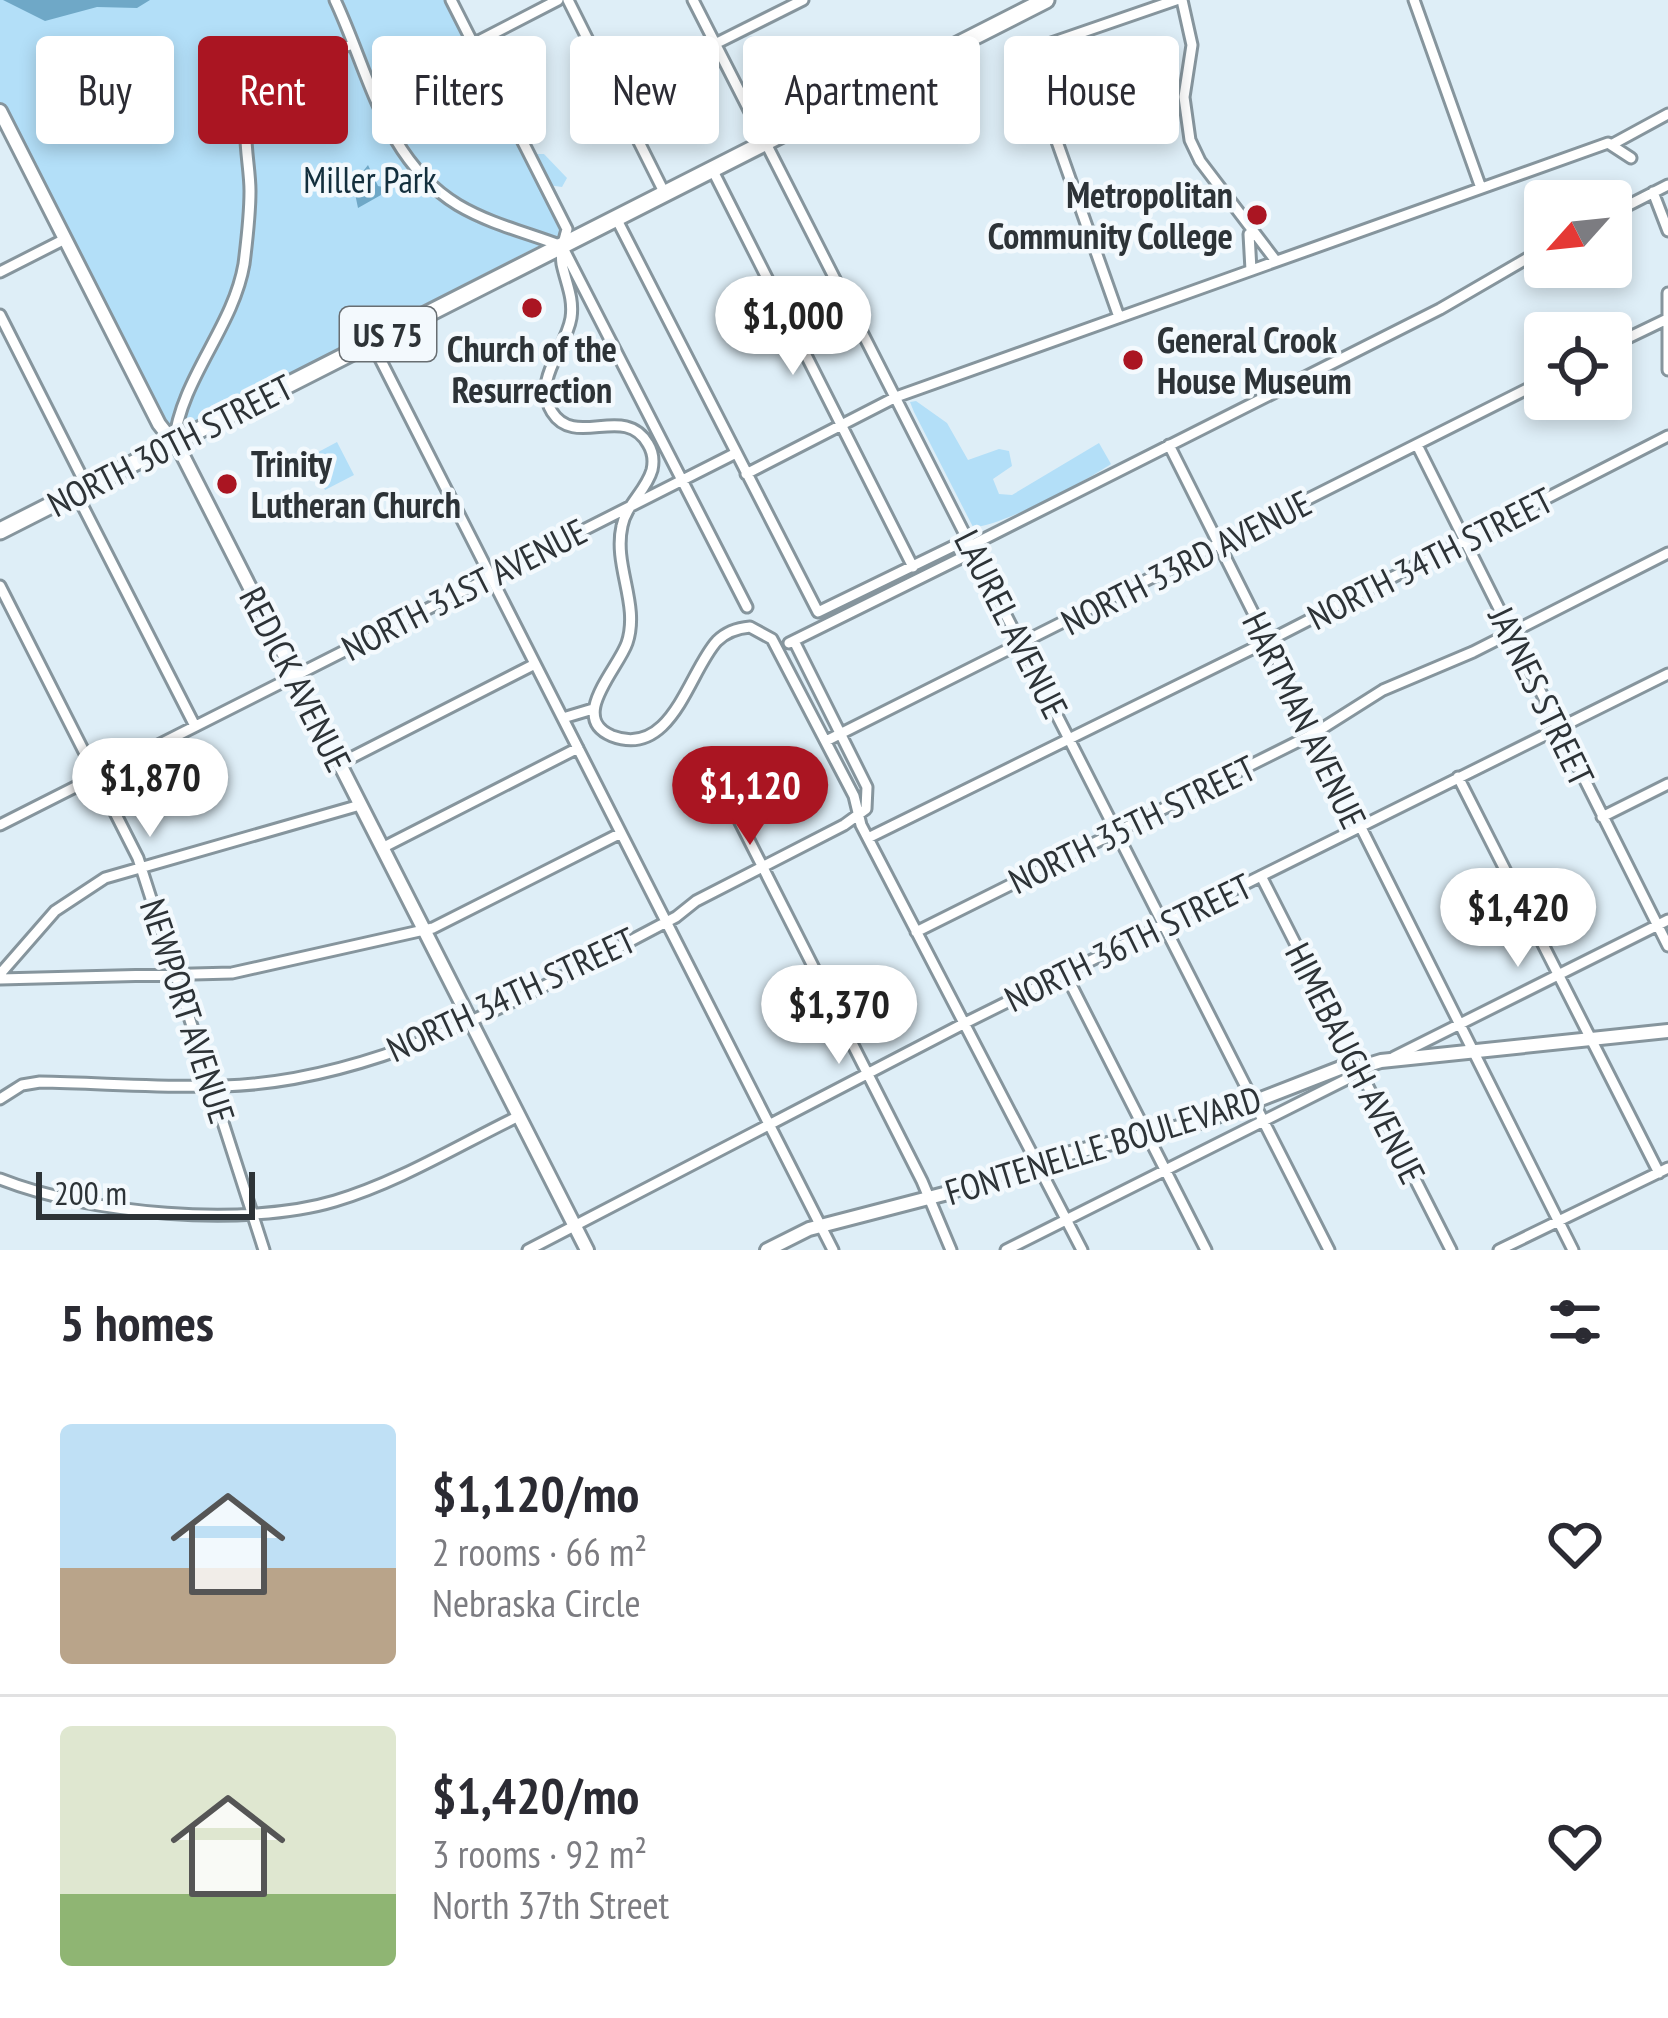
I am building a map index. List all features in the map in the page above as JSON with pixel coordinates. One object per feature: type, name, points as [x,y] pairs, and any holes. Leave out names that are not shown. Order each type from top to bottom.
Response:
[{"type":"highway","name":"NORTH 30TH STREET","points":[[975,36],[1046,0]]},
{"type":"highway","name":"NORTH 30TH STREET","points":[[1,528],[762,144]]},
{"type":"street","points":[[335,0],[388,126],[406,155],[438,190],[473,213],[562,246],[747,607]]},
{"type":"street","points":[[451,0],[468,36]]},
{"type":"street","points":[[488,36],[558,0]]},
{"type":"street","points":[[568,0],[665,194]]},
{"type":"street","name":"LAUREL AVENUE","points":[[693,0],[712,36]]},
{"type":"street","points":[[719,42],[802,0]]},
{"type":"street","points":[[1072,36],[1179,0],[1192,44],[1184,97],[1190,140],[1248,229],[1276,261]]},
{"type":"street","points":[[1414,0],[1481,188]]},
{"type":"street","points":[[174,442],[183,406],[237,288],[250,188],[246,117],[254,95],[285,68],[353,44]]},
{"type":"street","name":"LAUREL AVENUE","points":[[719,50],[743,97]]},
{"type":"street","name":"REDICK AVENUE","points":[[0,111],[587,1250]]},
{"type":"street","points":[[746,474],[896,397],[1611,145],[1668,114]]},
{"type":"street","points":[[524,144],[565,224],[562,246],[572,313],[548,377],[547,400],[554,416],[569,426],[623,425],[646,440],[652,466],[625,517],[620,545],[632,613],[628,637],[593,709],[563,718]]},
{"type":"street","name":"LAUREL AVENUE","points":[[767,144],[1328,1250]]},
{"type":"street","points":[[1058,144],[1119,317]]},
{"type":"street","points":[[1611,145],[1631,158]]},
{"type":"street","points":[[712,169],[914,567]]},
{"type":"street","points":[[1632,204],[1668,185]]},
{"type":"street","points":[[1653,193],[1668,231]]},
{"type":"street","points":[[616,218],[818,611],[962,542],[972,545]]},
{"type":"street","points":[[1248,229],[1251,270]]},
{"type":"street","points":[[0,272],[65,239]]},
{"type":"street","points":[[778,648],[967,555],[972,545],[1440,309],[1524,260]]},
{"type":"street","points":[[1668,292],[1668,370]]},
{"type":"street","points":[[0,315],[195,725]]},
{"type":"street","points":[[1632,336],[1665,320]]},
{"type":"street","points":[[372,343],[833,1250]]},
{"type":"street","name":"NORTH 33RD AVENUE","points":[[826,741],[1524,391]]},
{"type":"street","name":"NORTH 34TH STREET","points":[[868,838],[1668,436]]},
{"type":"street","name":"JAYNES STREET","points":[[1417,445],[1602,817],[1663,923],[1668,946]]},
{"type":"street","name":"HARTMAN AVENUE","points":[[1169,446],[1573,1250]]},
{"type":"street","name":"NORTH 31ST AVENUE","points":[[0,825],[736,453]]},
{"type":"street","name":"NORTH 35TH STREET","points":[[916,932],[1315,733],[1383,690],[1511,633],[1668,553]]},
{"type":"street","name":"NEWPORT AVENUE","points":[[0,586],[141,866],[264,1250]]},
{"type":"street","points":[[593,709],[606,733],[629,739],[644,736],[678,709],[721,637],[739,628],[757,628],[778,648],[854,796],[868,838],[1082,1250]]},
{"type":"street","points":[[794,641],[867,787],[869,802],[859,815]]},
{"type":"street","points":[[339,764],[535,664]]},
{"type":"street","name":"NORTH 36TH STREET","points":[[528,1250],[965,1023],[1668,674]]},
{"type":"street","points":[[382,848],[578,748]]},
{"type":"street","points":[[717,777],[951,1250]]},
{"type":"street","points":[[1459,778],[1591,1039],[1664,1171],[1499,1250]]},
{"type":"street","points":[[1602,817],[1668,784]]},
{"type":"street","points":[[0,976],[33,933],[68,900],[105,878],[360,805]]},
{"type":"street","name":"NORTH 34TH STREET","points":[[0,1099],[22,1085],[40,1082],[212,1085],[337,1069],[470,1020],[668,921],[696,901],[859,815]]},
{"type":"street","points":[[0,976],[177,977],[250,970],[424,930],[621,833]]},
{"type":"street","name":"HIMEBAUGH AVENUE","points":[[1261,876],[1451,1250]]},
{"type":"street","points":[[1387,1060],[1663,923]]},
{"type":"street","points":[[1065,973],[1206,1250]]},
{"type":"street","name":"FONTENELLE BOULEVARD","points":[[767,1250],[821,1225],[928,1198],[1037,1161],[1204,1121],[1342,1066],[1358,1068],[1387,1060],[1668,1031]]},
{"type":"street","points":[[1006,1250],[1349,1078],[1358,1068]]},
{"type":"street","points":[[0,1180],[101,1207],[253,1215],[307,1208],[356,1194],[519,1116]]},
{"type":"green space","name":"Miller Park","points":[[0,0],[454,0],[465,36],[372,36],[372,144],[525,144],[528,154],[544,154],[567,178],[562,187],[541,184],[562,234],[331,352],[325,361],[170,430],[0,102]]},
{"type":"green space","points":[[916,401],[947,423],[968,460],[999,449],[1009,451],[1012,466],[993,479],[999,494],[1012,495],[1099,443],[1111,464],[1022,512],[973,527],[914,412],[910,402]]},
{"type":"green space","points":[[337,442],[354,475],[325,490],[309,457]]},
{"type":"shaded area","points":[[3,0],[150,0],[137,8],[97,7],[45,21]]},
{"type":"shaded area","points":[[368,165],[383,187],[381,195],[358,208],[353,184]]},
{"type":"place","name":"Metropolitan Community College","points":[[1257,215]]},
{"type":"place","name":"Church of the Resurrection","points":[[532,308]]},
{"type":"place","name":"General Crook House Museum","points":[[1133,360]]},
{"type":"place","name":"Trinity Lutheran Church","points":[[227,484]]}]
